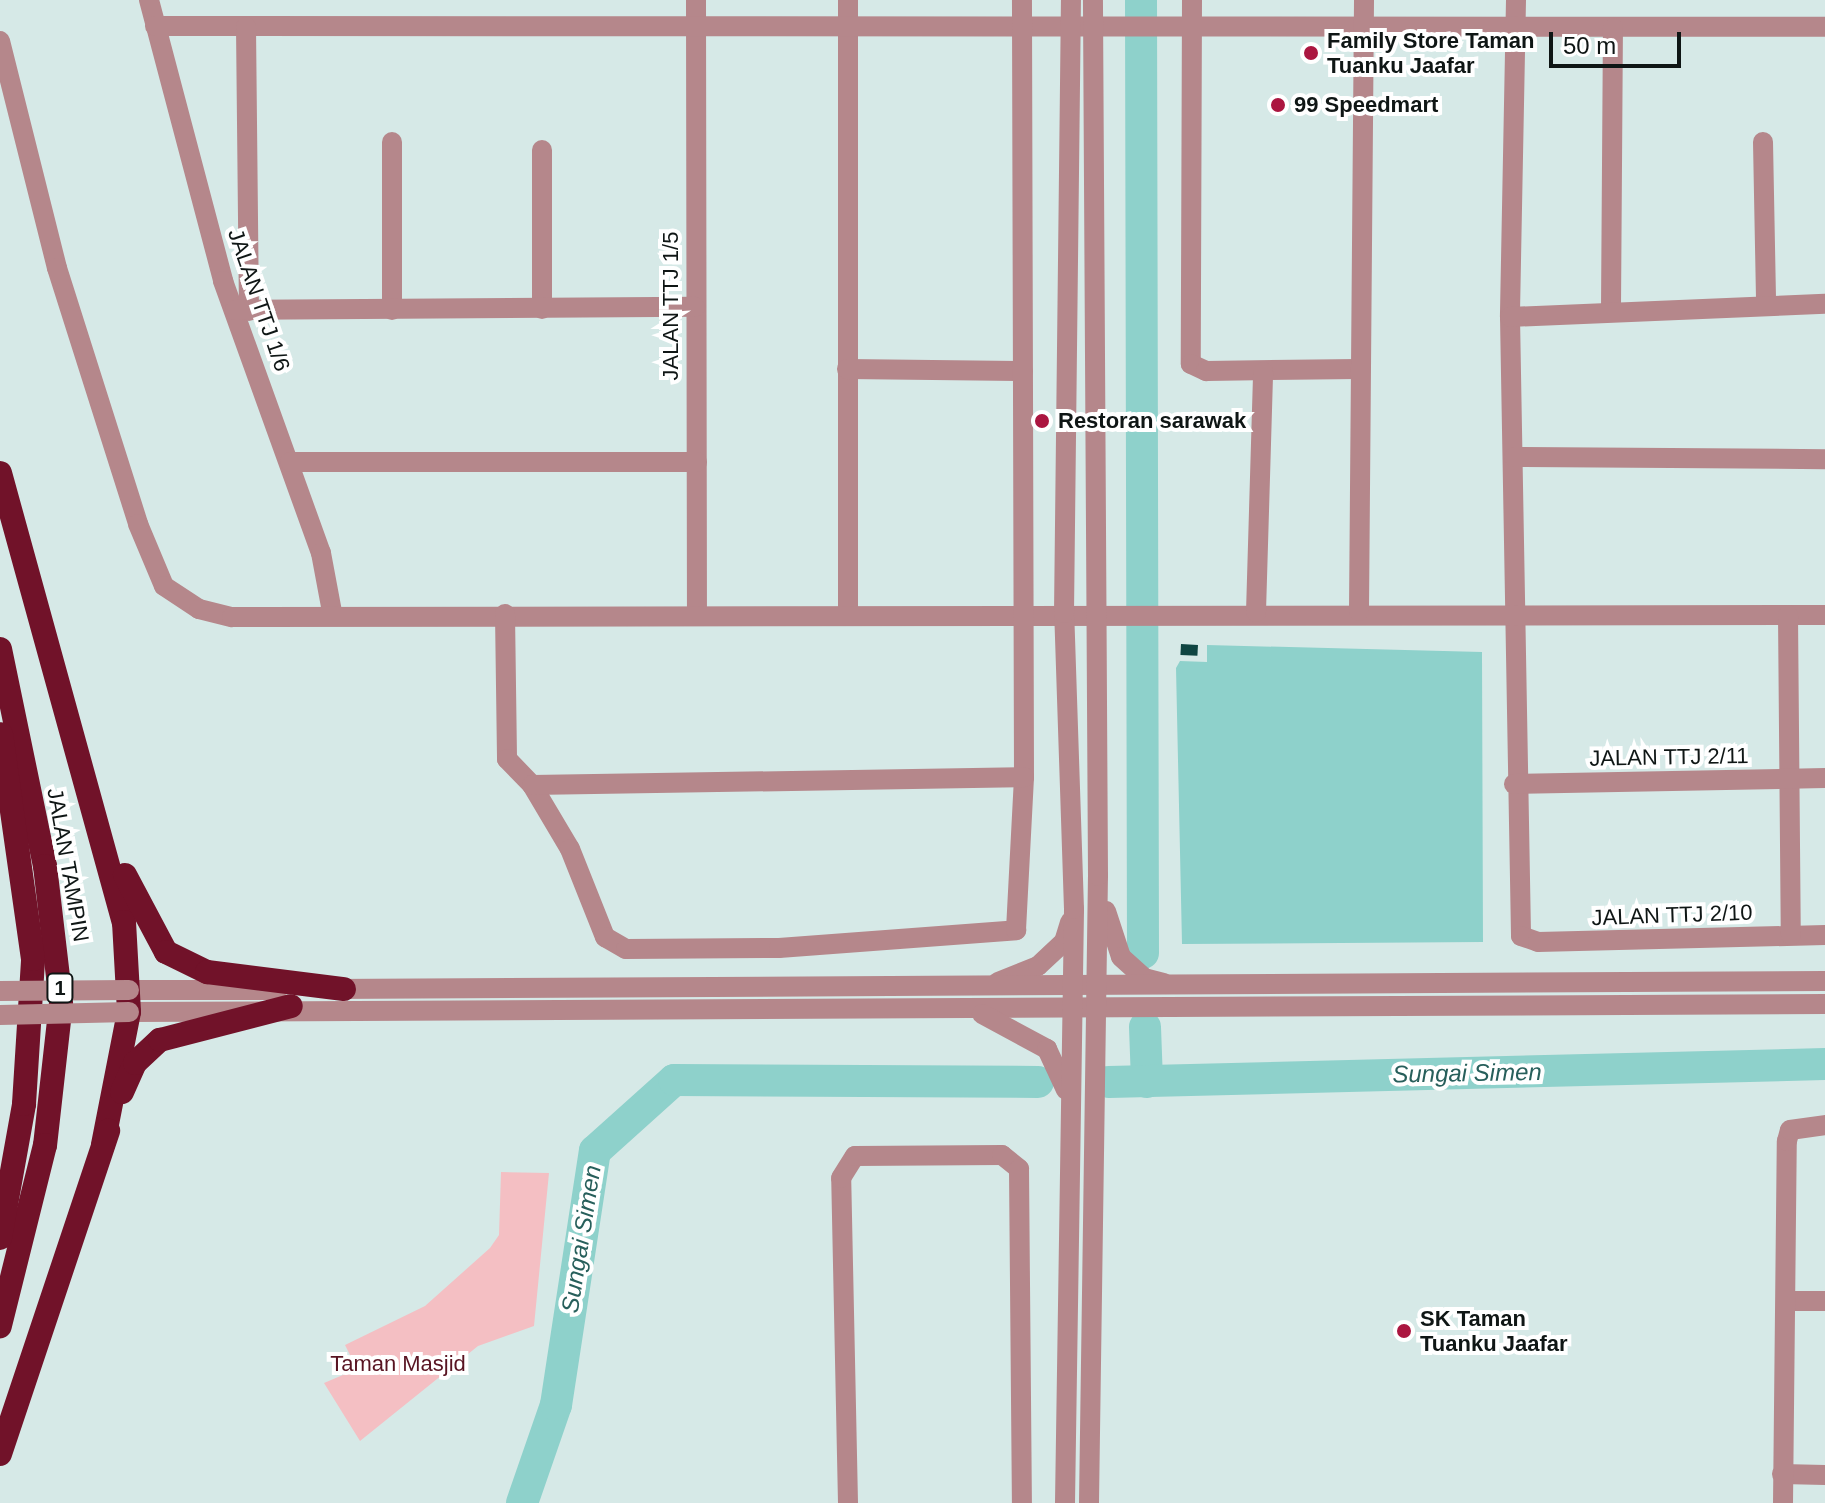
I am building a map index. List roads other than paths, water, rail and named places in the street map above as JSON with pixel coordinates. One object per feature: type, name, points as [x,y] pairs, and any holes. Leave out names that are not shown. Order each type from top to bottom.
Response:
[{"type":"highway","points":[[0,473],[94,799],[124,922],[129,1001],[103,1144]]},
{"type":"highway","name":"JALAN TAMPIN","points":[[0,649],[45,866],[61,1003],[45,1145],[0,1326]]},
{"type":"highway","name":"JALAN TAMPIN","points":[[0,731],[24,874],[33,1000],[0,1238]]},
{"type":"highway","points":[[94,799],[145,923],[166,952],[207,972],[344,989]]},
{"type":"highway","points":[[0,1454],[103,1144],[145,1051],[209,1023],[291,1006]]},
{"type":"street","name":"JALAN TTJ 1/6","points":[[149,0],[242,310],[321,553],[332,612]]},
{"type":"street","name":"JALAN TTJ 1/5","points":[[696,0],[697,612]]},
{"type":"street","points":[[848,0],[848,614]]},
{"type":"street","points":[[505,614],[507,759],[532,785],[570,849],[605,937],[626,949],[779,948],[1016,930],[1024,777],[1021,612],[1022,0]]},
{"type":"street","points":[[1065,1503],[1074,909],[1064,613],[1071,0]]},
{"type":"street","points":[[1089,1503],[1098,876],[1092,613],[1093,0]]},
{"type":"street","points":[[1192,0],[1183,30],[1187,348],[1191,364],[1206,371],[1358,369]]},
{"type":"street","points":[[1359,611],[1358,369],[1364,0]]},
{"type":"street","points":[[1514,784],[1514,457],[1510,317],[1516,0]]},
{"type":"street","points":[[155,26],[1128,30],[1825,27]]},
{"type":"street","points":[[246,27],[242,310],[695,307]]},
{"type":"street","points":[[1611,308],[1613,28]]},
{"type":"street","points":[[0,41],[75,329],[164,586],[175,598],[232,617],[332,612],[1161,614],[1359,611],[1825,615]]},
{"type":"street","points":[[392,142],[392,310]]},
{"type":"street","points":[[1763,142],[1766,305]]},
{"type":"street","points":[[542,150],[542,309]]},
{"type":"street","points":[[1510,317],[1611,308],[1825,304]]},
{"type":"street","points":[[847,369],[1023,371]]},
{"type":"street","points":[[1256,612],[1263,372]]},
{"type":"street","points":[[1514,457],[1825,459]]},
{"type":"street","points":[[290,462],[697,462]]},
{"type":"street","points":[[1788,615],[1791,935]]},
{"type":"street","points":[[532,785],[1024,777]]},
{"type":"street","name":"JALAN TTJ 2/11","points":[[1514,784],[1825,778]]},
{"type":"street","name":"JALAN TTJ 2/10","points":[[1514,784],[1521,936],[1538,942],[1825,935]]},
{"type":"street","points":[[1098,876],[1121,957],[1144,978],[1177,986]]},
{"type":"street","points":[[979,988],[1038,966],[1064,942],[1074,909]]},
{"type":"street","points":[[0,991],[129,1001],[291,1006],[979,988],[1825,981]]},
{"type":"street","points":[[0,1015],[129,1001],[344,989],[970,1010],[1825,1004]]},
{"type":"street","points":[[970,1010],[1025,1032],[1056,1060],[1068,1096],[1071,1150]]},
{"type":"street","points":[[1783,1503],[1787,1141],[1790,1130],[1825,1125]]},
{"type":"street","points":[[848,1503],[841,1178],[855,1156],[1002,1155],[1019,1169],[1022,1503]]},
{"type":"street","points":[[1786,1301],[1825,1301]]},
{"type":"street","points":[[1782,1474],[1825,1475]]},
{"type":"water","points":[[1207,645],[1482,652],[1483,942],[1182,944],[1176,668],[1180,661],[1207,662]]},
{"type":"waterway","points":[[1141,0],[1143,953]]},
{"type":"waterway","points":[[1145,1027],[1147,1082]]},
{"type":"waterway","name":"Sungai Simen","points":[[1109,1082],[1825,1064]]},
{"type":"waterway","name":"Sungai Simen","points":[[522,1503],[556,1405],[595,1151],[674,1080],[1038,1082]]},
{"type":"place","name":"Family Store Taman Tuanku Jaafar","points":[[1311,53]]},
{"type":"place","name":"99 Speedmart","points":[[1278,105]]},
{"type":"place","name":"Restoran sarawak","points":[[1042,421]]},
{"type":"place","name":"SK Taman Tuanku Jaafar","points":[[1404,1331]]},
{"type":"park label","name":"Taman Masjid","points":[[398,1364]]}]
